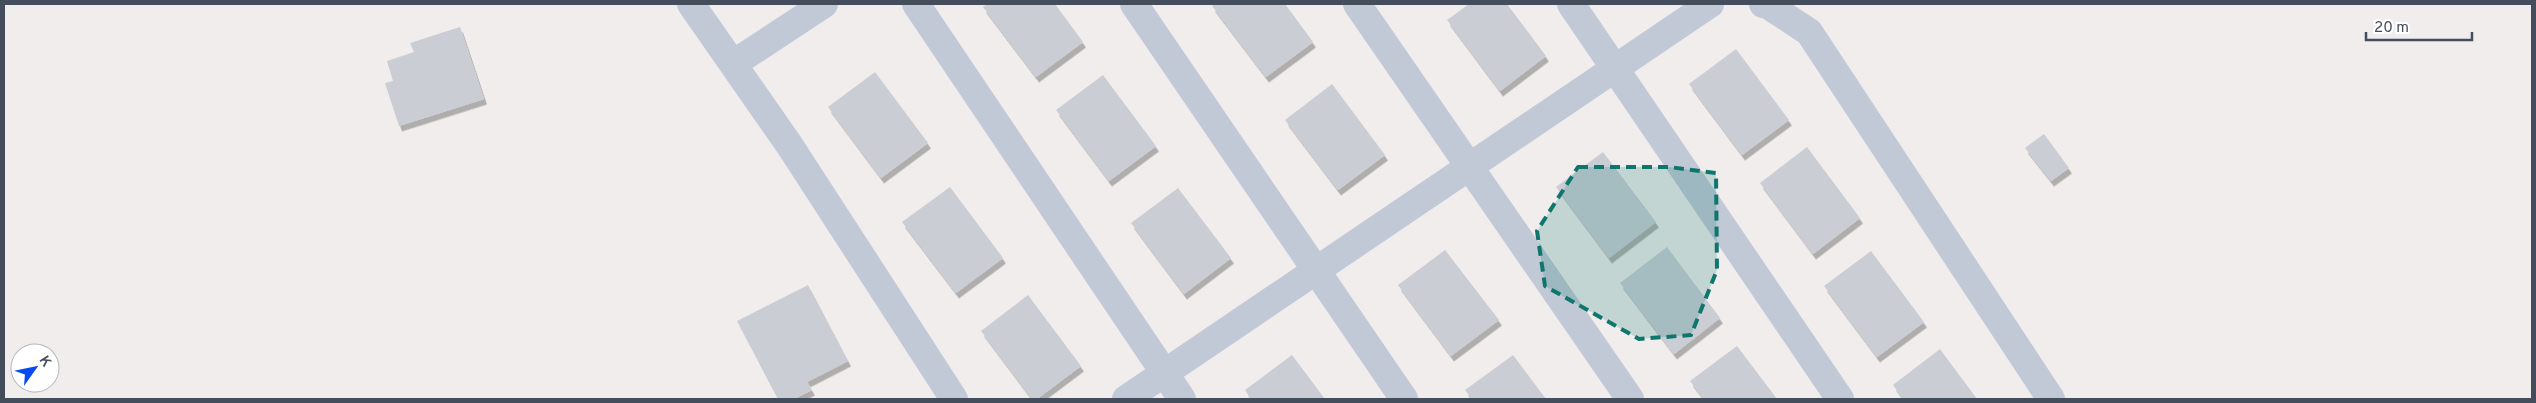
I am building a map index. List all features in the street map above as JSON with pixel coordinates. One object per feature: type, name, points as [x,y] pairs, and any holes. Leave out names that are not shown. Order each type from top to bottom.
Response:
[{"type":"street","points":[[691,4],[790,146],[954,399]]},
{"type":"street","points":[[733,64],[824,4]]},
{"type":"street","points":[[916,4],[1182,399]]},
{"type":"street","points":[[1134,4],[1404,399]]},
{"type":"street","points":[[1357,4],[1630,399]]},
{"type":"street","points":[[1571,4],[1840,399]]},
{"type":"street","points":[[1126,399],[1710,4]]},
{"type":"street","points":[[1763,4],[1768,4],[1809,32],[2051,399]]},
{"type":"highlighted area","points":[[1578,167],[1669,167],[1716,173],[1717,270],[1691,335],[1639,339],[1545,286],[1537,231]]},
{"type":"building","points":[[987,4],[1055,4],[1083,42],[1036,77],[983,7]]},
{"type":"building","points":[[1216,4],[1285,4],[1313,42],[1266,77],[1212,6]]},
{"type":"building","points":[[1469,4],[1507,4],[1546,56],[1500,91],[1447,20]]},
{"type":"building","points":[[460,27],[484,99],[399,126],[385,83],[393,81],[387,61],[414,52],[410,43]]},
{"type":"building","points":[[1736,49],[1789,120],[1742,155],[1689,84]]},
{"type":"building","points":[[875,72],[928,143],[881,178],[828,107]]},
{"type":"building","points":[[1103,75],[1156,146],[1109,181],[1056,110]]},
{"type":"building","points":[[1332,84],[1385,155],[1338,190],[1285,120]]},
{"type":"building","points":[[2044,134],[2069,168],[2051,181],[2025,148]]},
{"type":"building","points":[[1807,147],[1860,218],[1813,254],[1760,183]]},
{"type":"building","points":[[1603,152],[1656,222],[1609,258],[1556,187]]},
{"type":"building","points":[[950,187],[1003,258],[956,293],[902,222]]},
{"type":"building","points":[[1178,188],[1231,258],[1184,294],[1131,223]]},
{"type":"building","points":[[1667,247],[1720,318],[1674,354],[1620,283]]},
{"type":"building","points":[[1445,250],[1499,320],[1451,356],[1398,285]]},
{"type":"building","points":[[1871,251],[1924,322],[1877,357],[1824,286]]},
{"type":"building","points":[[808,285],[848,361],[807,382],[812,390],[794,399],[778,399],[737,321]]},
{"type":"building","points":[[1028,295],[1081,366],[1037,399],[1032,399],[981,331]]},
{"type":"building","points":[[1737,346],[1777,399],[1704,399],[1690,381]]},
{"type":"building","points":[[1940,349],[1977,399],[1903,399],[1893,385]]},
{"type":"building","points":[[1292,355],[1325,399],[1251,399],[1245,390]]},
{"type":"building","points":[[1513,355],[1546,399],[1472,399],[1465,390]]}]
